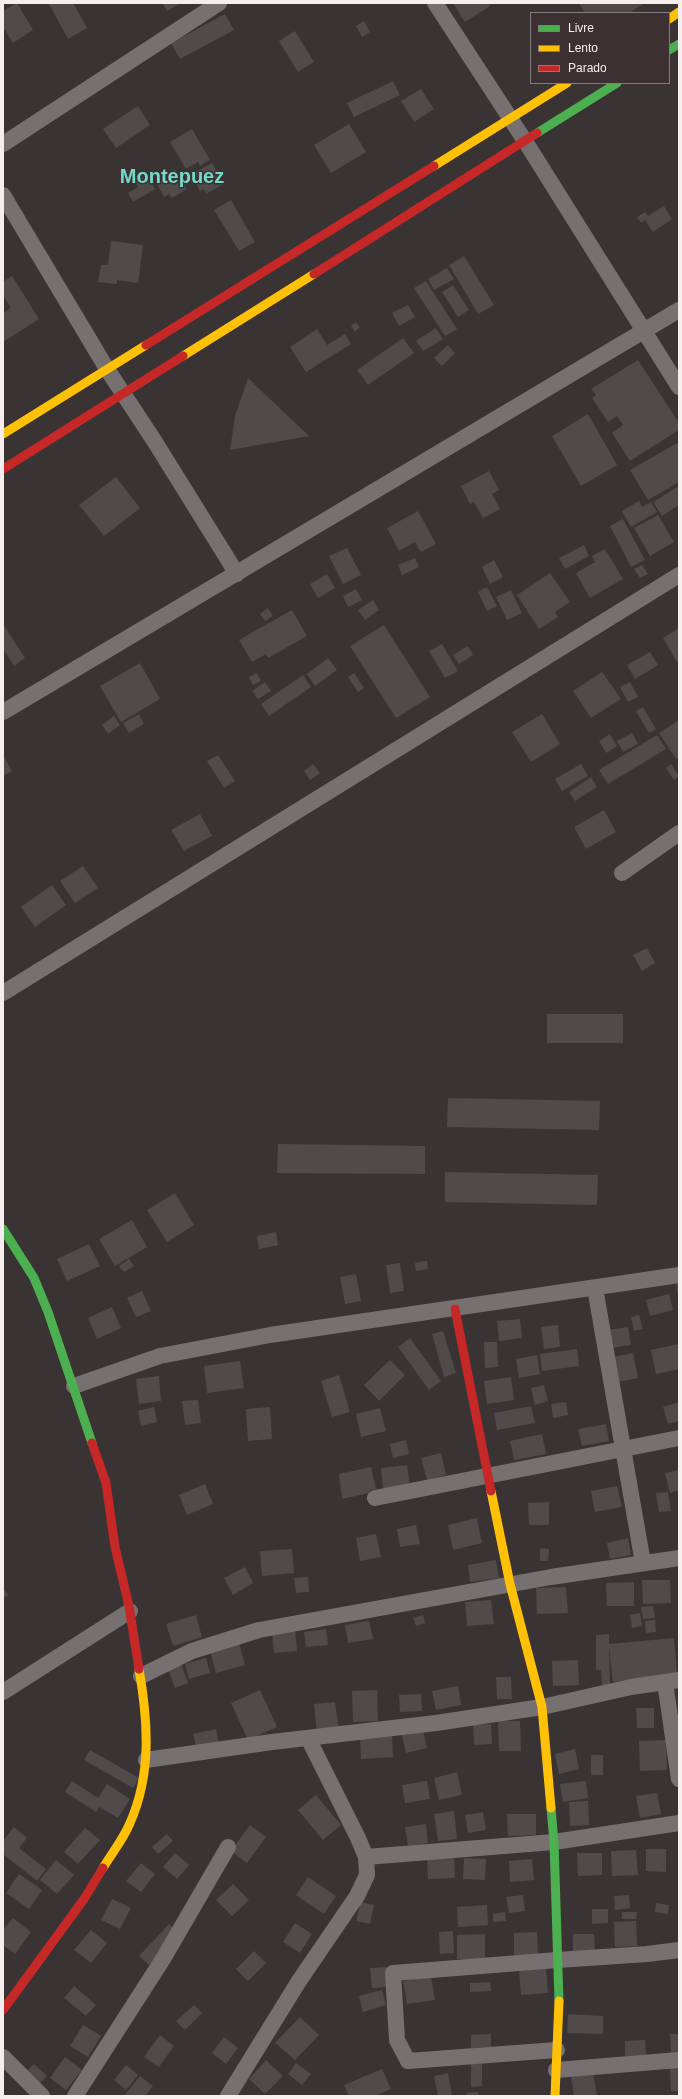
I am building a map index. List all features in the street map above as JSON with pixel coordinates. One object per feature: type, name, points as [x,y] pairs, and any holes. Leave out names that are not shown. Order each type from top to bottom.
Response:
[{"type":"street","points":[[3,144],[219,3]]},
{"type":"street","points":[[435,3],[525,141],[679,387]]},
{"type":"street","points":[[670,18],[679,12]]},
{"type":"street","points":[[670,49],[679,44]]},
{"type":"street","points":[[3,434],[565,84]]},
{"type":"street","points":[[3,469],[123,393],[347,243],[525,141],[615,84]]},
{"type":"street","points":[[3,195],[107,369],[237,574]]},
{"type":"street","points":[[337,226],[347,243]]},
{"type":"street","points":[[3,712],[679,310]]},
{"type":"street","points":[[3,993],[679,575]]},
{"type":"street","points":[[622,873],[679,833]]},
{"type":"street","points":[[3,1229],[34,1278],[48,1312],[106,1483],[115,1547],[130,1611],[141,1676],[148,1740],[143,1789],[130,1824],[84,1900],[3,2010]]},
{"type":"street","points":[[74,1386],[160,1356],[270,1335],[679,1275]]},
{"type":"street","points":[[594,1288],[644,1564]]},
{"type":"street","points":[[455,1309],[490,1476],[510,1584],[542,1707],[554,1842],[559,2017],[555,2096]]},
{"type":"street","points":[[375,1498],[679,1438]]},
{"type":"street","points":[[141,1676],[192,1651],[259,1630],[510,1584],[679,1558]]},
{"type":"street","points":[[3,1692],[130,1611]]},
{"type":"street","points":[[146,1760],[308,1738],[436,1723],[542,1707],[631,1687],[672,1681],[679,1779]]},
{"type":"street","points":[[228,2096],[299,1981],[357,1896],[367,1875],[366,1857],[358,1838],[308,1738]]},
{"type":"street","points":[[366,1857],[554,1842],[679,1823]]},
{"type":"street","points":[[75,2096],[164,1959],[228,1848]]},
{"type":"street","points":[[557,2050],[408,2061],[397,2040],[393,1973],[646,1954],[679,1950]]},
{"type":"street","points":[[3,2057],[42,2096]]},
{"type":"street","points":[[556,2070],[679,2060]]},
{"type":"building","points":[[17,3],[33,30],[13,43],[3,27],[3,11]]},
{"type":"building","points":[[73,3],[87,28],[68,39],[49,4]]},
{"type":"building","points":[[453,3],[488,3],[490,6],[465,22]]},
{"type":"building","points":[[579,3],[643,4],[631,12],[584,12]]},
{"type":"building","points":[[163,4],[179,4],[167,11]]},
{"type":"building","points":[[225,14],[234,30],[180,59],[171,43]]},
{"type":"building","points":[[364,21],[370,32],[362,37],[356,26]]},
{"type":"building","points":[[295,31],[314,62],[298,72],[279,41]]},
{"type":"building","points":[[393,81],[400,95],[354,117],[347,103]]},
{"type":"building","points":[[421,89],[434,109],[414,122],[401,101]]},
{"type":"building","points":[[138,106],[150,125],[116,148],[103,129]]},
{"type":"building","points":[[349,124],[366,152],[331,173],[314,145]]},
{"type":"building","points":[[192,129],[210,160],[200,166],[198,162],[186,169],[170,142]]},
{"type":"building","points":[[212,163],[224,184],[206,194],[204,189],[200,191],[195,182],[192,184],[188,176]]},
{"type":"building","points":[[175,169],[187,189],[172,198],[169,194],[164,197],[157,184],[169,177],[167,174]]},
{"type":"building","points":[[147,175],[155,189],[133,202],[128,193],[138,187],[135,182]]},
{"type":"building","points":[[231,200],[255,242],[239,251],[214,210]]},
{"type":"building","points":[[664,206],[672,219],[653,232],[645,220],[641,223],[637,217],[645,212],[648,216]]},
{"type":"building","points":[[111,241],[143,245],[138,283],[117,280],[117,284],[98,282],[101,265],[108,265]]},
{"type":"building","points":[[464,256],[494,305],[478,314],[449,265]]},
{"type":"building","points":[[447,268],[454,279],[434,290],[428,279]]},
{"type":"building","points":[[12,276],[39,319],[3,342],[3,313],[11,308],[3,295],[3,282]]},
{"type":"building","points":[[426,281],[457,329],[445,336],[414,288]]},
{"type":"building","points":[[453,285],[469,310],[458,317],[442,292]]},
{"type":"building","points":[[408,305],[415,317],[399,326],[392,313]]},
{"type":"building","points":[[356,322],[360,327],[355,332],[351,326]]},
{"type":"building","points":[[436,328],[443,339],[423,351],[416,341]]},
{"type":"building","points":[[317,329],[327,345],[345,334],[351,344],[306,372],[290,347]]},
{"type":"building","points":[[403,338],[414,353],[368,385],[357,370]]},
{"type":"building","points":[[448,345],[455,353],[442,366],[434,358]]},
{"type":"building","points":[[638,360],[679,423],[679,430],[630,461],[612,433],[623,425],[617,416],[608,422],[592,398],[596,395],[591,389]]},
{"type":"building","points":[[248,378],[309,436],[230,450],[235,416]]},
{"type":"building","points":[[588,414],[617,465],[581,486],[552,436]]},
{"type":"building","points":[[679,442],[679,482],[648,500],[630,470]]},
{"type":"building","points":[[489,471],[499,490],[492,494],[500,509],[483,518],[474,502],[470,504],[461,486]]},
{"type":"building","points":[[116,477],[140,508],[104,536],[79,505]]},
{"type":"building","points":[[679,486],[679,505],[662,516],[653,502]]},
{"type":"building","points":[[639,501],[642,507],[651,502],[657,512],[631,527],[622,511]]},
{"type":"building","points":[[418,511],[436,544],[421,552],[415,542],[399,551],[387,528]]},
{"type":"building","points":[[658,515],[674,542],[650,556],[634,528]]},
{"type":"building","points":[[623,519],[645,560],[631,567],[610,526]]},
{"type":"building","points":[[584,545],[589,556],[565,569],[559,558]]},
{"type":"building","points":[[347,548],[361,575],[343,584],[329,556]]},
{"type":"building","points":[[605,549],[623,579],[590,598],[576,573],[595,562],[592,556]]},
{"type":"building","points":[[415,558],[419,567],[402,575],[398,565]]},
{"type":"building","points":[[494,560],[503,577],[490,584],[482,567]]},
{"type":"building","points":[[642,565],[648,574],[640,578],[634,569]]},
{"type":"building","points":[[550,573],[570,602],[555,612],[558,617],[539,629],[517,595]]},
{"type":"building","points":[[327,574],[335,588],[318,598],[310,584]]},
{"type":"building","points":[[487,587],[497,606],[487,611],[478,592]]},
{"type":"building","points":[[356,589],[362,600],[348,607],[343,596]]},
{"type":"building","points":[[511,590],[522,613],[507,620],[496,597]]},
{"type":"building","points":[[373,600],[379,610],[365,620],[358,610]]},
{"type":"building","points":[[268,608],[273,616],[265,621],[260,614]]},
{"type":"building","points":[[292,610],[307,636],[268,658],[266,654],[252,662],[239,640]]},
{"type":"building","points":[[3,624],[25,658],[14,666],[3,649]]},
{"type":"building","points":[[384,625],[430,697],[396,718],[350,646]]},
{"type":"building","points":[[679,628],[679,661],[677,662],[663,638]]},
{"type":"building","points":[[442,644],[458,671],[445,678],[429,651]]},
{"type":"building","points":[[468,646],[473,655],[459,664],[453,655]]},
{"type":"building","points":[[650,652],[658,665],[635,679],[627,665]]},
{"type":"building","points":[[328,658],[337,670],[315,686],[307,674]]},
{"type":"building","points":[[140,663],[160,699],[121,722],[100,686]]},
{"type":"building","points":[[602,672],[621,699],[591,718],[573,691]]},
{"type":"building","points":[[257,673],[261,681],[253,685],[249,677]]},
{"type":"building","points":[[354,673],[364,688],[358,692],[348,677]]},
{"type":"building","points":[[303,675],[311,687],[269,716],[261,704]]},
{"type":"building","points":[[265,682],[271,691],[258,699],[252,691]]},
{"type":"building","points":[[630,682],[638,697],[628,702],[620,687]]},
{"type":"building","points":[[643,707],[656,729],[649,733],[636,711]]},
{"type":"building","points":[[139,714],[144,724],[129,733],[123,723]]},
{"type":"building","points":[[542,714],[560,744],[531,762],[512,732]]},
{"type":"building","points":[[114,716],[120,725],[108,734],[102,725]]},
{"type":"building","points":[[679,720],[679,757],[676,759],[659,733]]},
{"type":"building","points":[[632,733],[638,744],[623,752],[617,741]]},
{"type":"building","points":[[610,734],[617,746],[606,753],[599,741]]},
{"type":"building","points":[[657,735],[666,749],[608,784],[599,770]]},
{"type":"building","points":[[3,755],[12,771],[3,776]]},
{"type":"building","points":[[218,755],[235,781],[224,788],[207,761]]},
{"type":"building","points":[[313,764],[320,773],[310,780],[304,771]]},
{"type":"building","points":[[581,764],[588,776],[562,791],[555,779]]},
{"type":"building","points":[[671,764],[679,776],[674,780],[666,768]]},
{"type":"building","points":[[591,777],[597,787],[575,801],[569,792]]},
{"type":"building","points":[[604,810],[616,832],[586,849],[574,827]]},
{"type":"building","points":[[200,814],[212,836],[184,851],[171,830]]},
{"type":"building","points":[[83,866],[98,888],[75,903],[60,881]]},
{"type":"building","points":[[52,885],[66,905],[35,927],[21,907]]},
{"type":"building","points":[[647,948],[655,963],[642,971],[633,955]]},
{"type":"building","points":[[547,1014],[623,1014],[623,1043],[547,1043]]},
{"type":"building","points":[[448,1098],[600,1101],[599,1130],[447,1127]]},
{"type":"building","points":[[278,1144],[425,1146],[425,1174],[277,1173]]},
{"type":"building","points":[[445,1172],[598,1175],[597,1205],[445,1202]]},
{"type":"building","points":[[175,1193],[194,1225],[167,1242],[147,1210]]},
{"type":"building","points":[[132,1220],[147,1247],[115,1266],[99,1239]]},
{"type":"building","points":[[276,1232],[278,1245],[259,1249],[257,1236]]},
{"type":"building","points":[[89,1244],[100,1266],[67,1281],[57,1259]]},
{"type":"building","points":[[129,1259],[134,1266],[124,1272],[119,1266]]},
{"type":"building","points":[[427,1261],[428,1269],[416,1271],[415,1263]]},
{"type":"building","points":[[400,1263],[404,1291],[390,1293],[386,1265]]},
{"type":"building","points":[[356,1274],[361,1301],[345,1304],[340,1277]]},
{"type":"building","points":[[679,1281],[679,1296],[678,1296],[676,1282]]},
{"type":"building","points":[[142,1291],[151,1311],[136,1317],[127,1298]]},
{"type":"building","points":[[669,1294],[673,1310],[650,1316],[646,1300]]},
{"type":"building","points":[[112,1307],[121,1328],[97,1339],[88,1318]]},
{"type":"building","points":[[639,1315],[643,1329],[634,1331],[631,1317]]},
{"type":"building","points":[[520,1319],[522,1338],[499,1341],[497,1321]]},
{"type":"building","points":[[558,1325],[560,1347],[544,1349],[541,1327]]},
{"type":"building","points":[[628,1327],[631,1345],[610,1348],[608,1330]]},
{"type":"building","points":[[443,1331],[456,1373],[444,1377],[432,1334]]},
{"type":"building","points":[[410,1338],[441,1381],[429,1390],[398,1347]]},
{"type":"building","points":[[484,1342],[497,1342],[498,1367],[485,1368]]},
{"type":"building","points":[[679,1344],[679,1369],[656,1374],[651,1350]]},
{"type":"building","points":[[577,1349],[579,1366],[542,1371],[540,1354]]},
{"type":"building","points":[[633,1353],[638,1378],[618,1382],[613,1357]]},
{"type":"building","points":[[537,1355],[540,1374],[519,1378],[516,1359]]},
{"type":"building","points":[[390,1360],[405,1375],[379,1401],[364,1385]]},
{"type":"building","points":[[240,1361],[244,1388],[207,1393],[204,1366]]},
{"type":"building","points":[[339,1375],[350,1412],[332,1417],[321,1381]]},
{"type":"building","points":[[159,1376],[161,1401],[139,1404],[136,1379]]},
{"type":"building","points":[[511,1377],[514,1400],[487,1404],[484,1381]]},
{"type":"building","points":[[544,1385],[548,1401],[535,1405],[531,1388]]},
{"type":"building","points":[[198,1400],[201,1423],[185,1425],[182,1401]]},
{"type":"building","points":[[566,1402],[568,1415],[553,1418],[551,1404]]},
{"type":"building","points":[[679,1402],[679,1421],[668,1424],[663,1407]]},
{"type":"building","points":[[531,1406],[535,1423],[497,1430],[494,1413]]},
{"type":"building","points":[[154,1407],[157,1422],[141,1426],[138,1411]]},
{"type":"building","points":[[270,1407],[272,1439],[248,1441],[246,1409]]},
{"type":"building","points":[[380,1408],[386,1431],[361,1437],[356,1414]]},
{"type":"building","points":[[606,1424],[609,1441],[582,1446],[578,1429]]},
{"type":"building","points":[[542,1434],[546,1454],[514,1460],[510,1441]]},
{"type":"building","points":[[406,1440],[409,1454],[393,1458],[390,1444]]},
{"type":"building","points":[[441,1453],[446,1475],[427,1480],[421,1458]]},
{"type":"building","points":[[407,1465],[410,1486],[383,1489],[381,1468]]},
{"type":"building","points":[[371,1467],[376,1489],[369,1491],[369,1493],[342,1499],[339,1474]]},
{"type":"building","points":[[679,1470],[679,1490],[670,1493],[665,1473]]},
{"type":"building","points":[[205,1484],[213,1504],[187,1515],[179,1495]]},
{"type":"building","points":[[617,1486],[622,1507],[595,1512],[591,1491]]},
{"type":"building","points":[[668,1492],[671,1511],[659,1512],[656,1493]]},
{"type":"building","points":[[549,1502],[549,1525],[529,1525],[528,1503]]},
{"type":"building","points":[[477,1518],[482,1543],[453,1550],[448,1525]]},
{"type":"building","points":[[416,1525],[420,1544],[400,1547],[397,1529]]},
{"type":"building","points":[[376,1534],[381,1557],[360,1561],[356,1538]]},
{"type":"building","points":[[628,1538],[631,1555],[610,1559],[607,1543]]},
{"type":"building","points":[[540,1548],[549,1549],[548,1561],[540,1561]]},
{"type":"building","points":[[292,1549],[294,1573],[262,1576],[260,1551]]},
{"type":"building","points":[[496,1560],[499,1578],[470,1582],[468,1565]]},
{"type":"building","points":[[245,1567],[253,1583],[233,1595],[224,1578]]},
{"type":"building","points":[[308,1577],[309,1592],[296,1593],[294,1578]]},
{"type":"building","points":[[642,1580],[670,1580],[671,1603],[643,1604]]},
{"type":"building","points":[[634,1582],[634,1606],[607,1606],[606,1583]]},
{"type":"building","points":[[566,1587],[568,1613],[537,1614],[536,1588]]},
{"type":"building","points":[[3,1588],[8,1595],[3,1598]]},
{"type":"building","points":[[491,1600],[494,1624],[467,1626],[465,1602]]},
{"type":"building","points":[[653,1606],[655,1618],[643,1619],[641,1607]]},
{"type":"building","points":[[640,1613],[642,1626],[632,1628],[630,1615]]},
{"type":"building","points":[[196,1615],[202,1637],[173,1646],[166,1624]]},
{"type":"building","points":[[423,1615],[425,1623],[416,1626],[413,1618]]},
{"type":"building","points":[[655,1620],[656,1632],[646,1633],[645,1621]]},
{"type":"building","points":[[369,1621],[373,1639],[348,1643],[345,1625]]},
{"type":"building","points":[[295,1629],[297,1651],[274,1653],[272,1632]]},
{"type":"building","points":[[326,1629],[328,1645],[306,1647],[304,1632]]},
{"type":"building","points":[[609,1634],[609,1644],[674,1638],[677,1675],[613,1682],[609,1647],[610,1686],[602,1686],[601,1670],[596,1670],[596,1635]]},
{"type":"building","points":[[239,1643],[245,1665],[216,1673],[210,1651]]},
{"type":"building","points":[[206,1658],[210,1673],[189,1679],[185,1664]]},
{"type":"building","points":[[578,1660],[579,1685],[553,1686],[552,1661]]},
{"type":"building","points":[[181,1664],[188,1683],[175,1688],[168,1669]]},
{"type":"building","points":[[496,1677],[511,1677],[512,1699],[497,1699]]},
{"type":"building","points":[[458,1686],[461,1705],[436,1710],[432,1691]]},
{"type":"building","points":[[260,1690],[277,1727],[248,1740],[231,1703]]},
{"type":"building","points":[[377,1690],[378,1721],[353,1722],[352,1691]]},
{"type":"building","points":[[421,1694],[422,1711],[400,1712],[399,1695]]},
{"type":"building","points":[[335,1702],[339,1730],[317,1733],[314,1704]]},
{"type":"building","points":[[636,1708],[654,1708],[654,1728],[637,1728]]},
{"type":"building","points":[[498,1721],[520,1721],[521,1751],[499,1751]]},
{"type":"building","points":[[491,1724],[492,1744],[474,1745],[473,1725]]},
{"type":"building","points":[[216,1729],[219,1746],[197,1750],[193,1734]]},
{"type":"building","points":[[423,1730],[427,1748],[406,1753],[402,1735]]},
{"type":"building","points":[[392,1736],[393,1757],[361,1759],[360,1738]]},
{"type":"building","points":[[666,1740],[667,1770],[640,1771],[639,1741]]},
{"type":"building","points":[[575,1749],[579,1769],[559,1774],[555,1754]]},
{"type":"building","points":[[90,1750],[139,1778],[133,1788],[84,1760]]},
{"type":"building","points":[[591,1755],[603,1755],[603,1775],[591,1775]]},
{"type":"building","points":[[457,1772],[462,1795],[439,1800],[434,1778]]},
{"type":"building","points":[[72,1781],[98,1798],[107,1784],[130,1799],[118,1818],[99,1807],[96,1812],[65,1792]]},
{"type":"building","points":[[427,1781],[430,1799],[405,1803],[402,1785]]},
{"type":"building","points":[[586,1781],[588,1798],[563,1802],[560,1784]]},
{"type":"building","points":[[657,1793],[661,1814],[640,1818],[636,1796]]},
{"type":"building","points":[[316,1795],[341,1825],[323,1840],[298,1810]]},
{"type":"building","points":[[588,1801],[589,1825],[570,1826],[569,1802]]},
{"type":"building","points":[[454,1811],[457,1839],[438,1841],[434,1814]]},
{"type":"building","points":[[483,1812],[486,1830],[468,1833],[465,1815]]},
{"type":"building","points":[[507,1814],[536,1814],[536,1835],[508,1836]]},
{"type":"building","points":[[426,1824],[428,1843],[408,1846],[405,1827]]},
{"type":"building","points":[[250,1825],[266,1837],[247,1863],[231,1851]]},
{"type":"building","points":[[14,1827],[27,1838],[19,1848],[46,1869],[37,1881],[3,1854],[3,1841]]},
{"type":"building","points":[[85,1828],[100,1840],[78,1864],[64,1852]]},
{"type":"building","points":[[167,1834],[173,1841],[158,1854],[152,1847]]},
{"type":"building","points":[[646,1849],[666,1849],[666,1872],[646,1871]]},
{"type":"building","points":[[636,1850],[638,1875],[612,1876],[611,1851]]},
{"type":"building","points":[[175,1853],[189,1865],[177,1879],[163,1867]]},
{"type":"building","points":[[577,1853],[602,1853],[602,1875],[578,1876]]},
{"type":"building","points":[[454,1855],[455,1878],[428,1879],[427,1856]]},
{"type":"building","points":[[464,1858],[486,1859],[485,1880],[463,1879]]},
{"type":"building","points":[[532,1859],[534,1880],[510,1882],[509,1861]]},
{"type":"building","points":[[56,1860],[74,1875],[57,1894],[40,1880]]},
{"type":"building","points":[[141,1863],[155,1874],[141,1892],[126,1881]]},
{"type":"building","points":[[19,1874],[42,1890],[29,1909],[6,1893]]},
{"type":"building","points":[[308,1877],[336,1896],[324,1914],[296,1895]]},
{"type":"building","points":[[233,1884],[249,1900],[232,1916],[216,1900]]},
{"type":"building","points":[[523,1895],[525,1911],[509,1913],[506,1897]]},
{"type":"building","points":[[629,1895],[630,1908],[615,1910],[614,1896]]},
{"type":"building","points":[[112,1899],[131,1908],[120,1929],[101,1920]]},
{"type":"building","points":[[361,1902],[374,1905],[370,1924],[356,1921]]},
{"type":"building","points":[[656,1903],[669,1905],[668,1914],[655,1912]]},
{"type":"building","points":[[487,1905],[488,1925],[458,1927],[457,1907]]},
{"type":"building","points":[[592,1909],[608,1909],[608,1923],[592,1924]]},
{"type":"building","points":[[505,1912],[506,1921],[493,1922],[493,1914]]},
{"type":"building","points":[[622,1912],[637,1912],[636,1919],[622,1919]]},
{"type":"building","points":[[13,1918],[31,1932],[15,1954],[3,1945],[3,1930]]},
{"type":"building","points":[[636,1921],[637,1946],[615,1947],[614,1922]]},
{"type":"building","points":[[295,1923],[312,1934],[300,1953],[283,1942]]},
{"type":"building","points":[[169,1924],[179,1933],[149,1965],[139,1956]]},
{"type":"building","points":[[91,1930],[107,1943],[91,1963],[74,1950]]},
{"type":"building","points":[[453,1931],[454,1953],[440,1954],[439,1932]]},
{"type":"building","points":[[537,1932],[538,1956],[514,1957],[514,1933]]},
{"type":"building","points":[[485,1934],[485,1959],[457,1959],[457,1935]]},
{"type":"building","points":[[573,1934],[594,1934],[595,1952],[573,1952]]},
{"type":"building","points":[[254,1951],[266,1963],[248,1981],[236,1969]]},
{"type":"building","points":[[387,1967],[388,1987],[372,1988],[370,1968]]},
{"type":"building","points":[[546,1968],[548,1993],[521,1995],[519,1970]]},
{"type":"building","points":[[431,1976],[435,2000],[407,2004],[403,1981]]},
{"type":"building","points":[[490,1982],[491,1991],[470,1992],[470,1983]]},
{"type":"building","points":[[74,1986],[96,2005],[86,2016],[64,1998]]},
{"type":"building","points":[[382,1990],[386,2005],[363,2012],[359,1996]]},
{"type":"building","points":[[194,2005],[202,2013],[185,2030],[176,2021]]},
{"type":"building","points":[[568,2014],[603,2016],[603,2034],[567,2033]]},
{"type":"building","points":[[300,2017],[319,2035],[295,2060],[275,2043]]},
{"type":"building","points":[[83,2025],[101,2036],[88,2057],[70,2046]]},
{"type":"building","points":[[491,2034],[491,2047],[471,2048],[471,2035]]},
{"type":"building","points":[[670,2034],[679,2034],[679,2053],[671,2053]]},
{"type":"building","points":[[160,2035],[174,2046],[159,2067],[144,2057]]},
{"type":"building","points":[[224,2037],[238,2048],[226,2064],[212,2053]]},
{"type":"building","points":[[645,2040],[646,2056],[625,2057],[625,2041]]},
{"type":"building","points":[[65,2057],[82,2070],[66,2090],[50,2078]]},
{"type":"building","points":[[266,2060],[283,2076],[265,2094],[249,2079]]},
{"type":"building","points":[[296,2063],[311,2074],[302,2085],[288,2074]]},
{"type":"building","points":[[482,2063],[482,2086],[471,2087],[471,2064]]},
{"type":"building","points":[[34,2064],[47,2076],[40,2083],[27,2071]]},
{"type":"building","points":[[126,2065],[138,2075],[126,2090],[114,2080]]},
{"type":"building","points":[[679,2067],[679,2091],[671,2091],[670,2068]]},
{"type":"building","points":[[382,2069],[391,2089],[375,2096],[349,2096],[344,2085]]},
{"type":"building","points":[[448,2073],[452,2096],[438,2096],[434,2076]]},
{"type":"building","points":[[593,2073],[597,2096],[574,2096],[571,2076]]},
{"type":"building","points":[[140,2076],[153,2086],[145,2096],[124,2096]]},
{"type":"building","points":[[478,2092],[479,2096],[467,2096],[467,2093]]},
{"type":"traffic: fast","points":[[670,49],[679,44]]},
{"type":"traffic: fast","points":[[537,133],[615,84]]},
{"type":"traffic: fast","points":[[3,1229],[34,1278],[48,1312],[92,1443]]},
{"type":"traffic: fast","points":[[551,1808],[554,1842],[559,2001]]},
{"type":"traffic: slow","points":[[670,18],[679,12]]},
{"type":"traffic: slow","points":[[434,166],[565,84]]},
{"type":"traffic: slow","points":[[183,356],[314,274]]},
{"type":"traffic: slow","points":[[3,434],[146,345]]},
{"type":"traffic: slow","points":[[491,1491],[510,1584],[542,1707],[551,1808]]},
{"type":"traffic: slow","points":[[103,1868],[127,1829],[137,1804],[142,1785],[145,1766],[146,1727],[139,1669]]},
{"type":"traffic: slow","points":[[555,2096],[559,2001]]},
{"type":"traffic: jam","points":[[314,274],[537,133]]},
{"type":"traffic: jam","points":[[146,345],[434,166]]},
{"type":"traffic: jam","points":[[3,469],[183,356]]},
{"type":"traffic: jam","points":[[455,1309],[491,1491]]},
{"type":"traffic: jam","points":[[92,1443],[106,1483],[115,1547],[129,1606],[139,1669]]},
{"type":"traffic: jam","points":[[3,2010],[84,1899],[103,1868]]},
{"type":"district","name":"Montepuez","points":[[172,177]]}]
